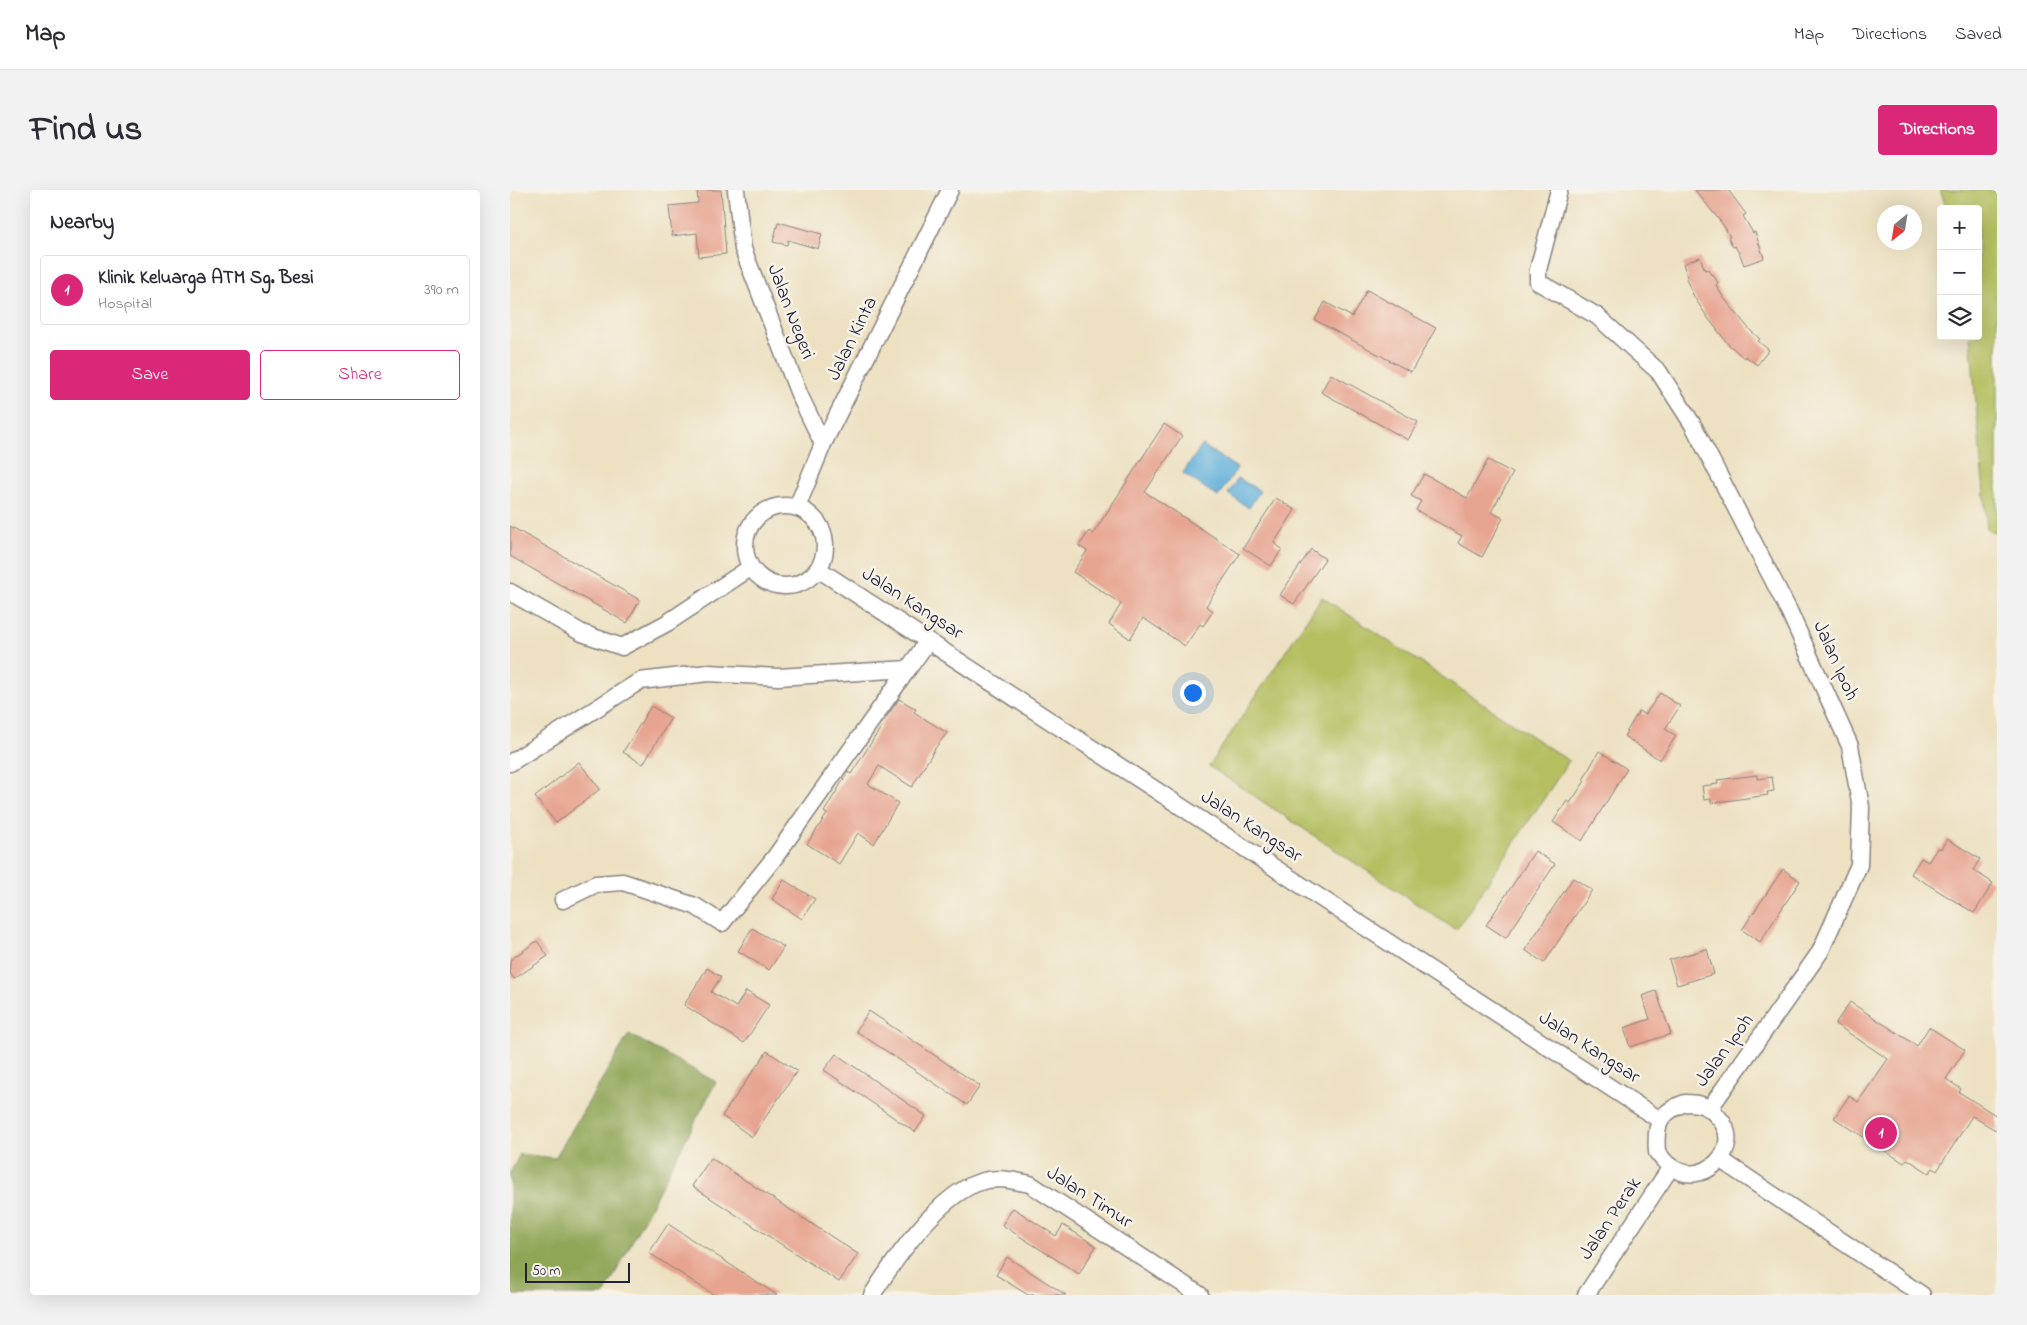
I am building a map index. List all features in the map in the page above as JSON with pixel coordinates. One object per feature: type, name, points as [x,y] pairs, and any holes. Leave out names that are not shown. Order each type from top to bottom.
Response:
[{"type":"street","name":"Jalan Negeri","points":[[736,190],[743,249],[799,394],[823,444]]},
{"type":"street","name":"Jalan Kinta","points":[[797,508],[823,444],[950,190]]},
{"type":"street","name":"Jalan Ipoh","points":[[1559,190],[1538,270],[1538,282],[1597,316],[1660,372],[1693,426],[1785,602],[1850,746],[1861,807],[1859,865],[1820,952],[1710,1108]]},
{"type":"street","points":[[781,506],[797,508],[810,514],[822,531],[825,545],[823,558],[818,568],[809,578],[796,585],[772,584],[759,577],[750,568],[745,555],[745,536],[753,520],[768,509],[781,506]]},
{"type":"street","points":[[510,592],[582,633],[622,647],[667,623],[750,568]]},
{"type":"street","name":"Jalan Kangsar","points":[[818,568],[1660,1120]]},
{"type":"street","points":[[563,900],[596,884],[623,882],[695,906],[722,923],[775,857],[928,641]]},
{"type":"street","points":[[510,763],[640,681],[708,673],[778,677],[908,669]]},
{"type":"street","points":[[1686,1103],[1699,1103],[1710,1108],[1724,1123],[1727,1134],[1727,1147],[1721,1160],[1711,1169],[1700,1173],[1689,1174],[1671,1167],[1657,1152],[1656,1135],[1660,1120],[1674,1107],[1686,1103]]},
{"type":"street","points":[[1721,1160],[1922,1295]]},
{"type":"street","name":"Jalan Perak","points":[[1586,1295],[1671,1167]]},
{"type":"street","name":"Jalan Timur","points":[[872,1295],[885,1274],[930,1217],[953,1196],[980,1182],[1005,1179],[1030,1184],[1200,1295]]},
{"type":"green space","points":[[1940,190],[1997,190],[1997,534],[1987,529],[1970,340],[1982,340],[1982,205],[1946,205]]},
{"type":"green space","points":[[1322,597],[1569,761],[1456,930],[1209,766]]},
{"type":"green space","points":[[629,1034],[716,1082],[604,1295],[510,1295],[510,1173],[520,1154],[555,1158]]},
{"type":"water","points":[[1202,445],[1237,468],[1218,497],[1183,473]]},
{"type":"water","points":[[1238,478],[1260,491],[1249,508],[1228,494]]},
{"type":"building","points":[[697,190],[721,190],[726,254],[699,257],[697,233],[672,236],[669,206],[698,203]]},
{"type":"building","points":[[1695,190],[1728,190],[1746,214],[1743,216],[1753,233],[1755,232],[1764,258],[1744,265],[1739,252],[1735,246],[1733,247],[1728,238],[1730,237],[1724,226]]},
{"type":"building","points":[[778,222],[822,234],[818,249],[788,240],[787,245],[773,242]]},
{"type":"building","points":[[1700,257],[1705,270],[1708,269],[1711,275],[1713,274],[1718,283],[1716,285],[1723,297],[1750,330],[1760,339],[1758,341],[1769,350],[1757,365],[1745,356],[1744,358],[1728,344],[1694,297],[1686,279],[1688,278],[1683,264]]},
{"type":"building","points":[[1367,290],[1436,328],[1411,372],[1315,320],[1325,302],[1352,317]]},
{"type":"building","points":[[1331,374],[1418,422],[1408,440],[1321,392]]},
{"type":"building","points":[[1164,424],[1182,436],[1145,492],[1240,554],[1206,606],[1213,611],[1203,626],[1200,624],[1185,646],[1143,618],[1130,639],[1109,624],[1121,604],[1073,572],[1087,551],[1079,546],[1089,531],[1093,534]]},
{"type":"building","points":[[1488,460],[1513,473],[1491,512],[1503,518],[1482,557],[1458,543],[1462,536],[1416,510],[1421,501],[1411,496],[1424,474],[1467,498]]},
{"type":"building","points":[[1276,498],[1295,510],[1274,543],[1282,549],[1271,566],[1243,548]]},
{"type":"building","points":[[510,526],[640,600],[627,623],[510,556]]},
{"type":"building","points":[[1311,549],[1325,559],[1294,604],[1280,595]]},
{"type":"building","points":[[1660,693],[1680,706],[1665,729],[1676,736],[1660,760],[1624,736],[1639,711],[1645,715]]},
{"type":"building","points":[[899,699],[916,709],[914,712],[947,733],[936,747],[912,787],[879,766],[868,784],[898,803],[874,844],[858,833],[839,864],[807,844],[827,814],[824,812],[848,772],[851,774]]},
{"type":"building","points":[[651,706],[671,718],[643,764],[623,752]]},
{"type":"building","points":[[1599,751],[1627,769],[1582,841],[1553,822],[1567,801],[1570,803],[1585,781],[1583,780]]},
{"type":"building","points":[[579,762],[600,789],[556,823],[535,797]]},
{"type":"building","points":[[1757,775],[1757,779],[1772,777],[1774,791],[1767,792],[1768,795],[1711,803],[1711,799],[1704,800],[1702,786],[1718,784],[1717,780]]},
{"type":"building","points":[[1947,839],[1980,859],[1973,870],[1993,883],[1974,913],[1911,874],[1921,858],[1928,862],[1938,847],[1941,849]]},
{"type":"building","points":[[1535,851],[1555,864],[1506,938],[1486,925]]},
{"type":"building","points":[[1783,869],[1800,881],[1760,942],[1742,930]]},
{"type":"building","points":[[1573,878],[1592,890],[1544,963],[1525,950]]},
{"type":"building","points":[[784,880],[815,899],[802,919],[772,899]]},
{"type":"building","points":[[752,928],[784,947],[769,970],[738,951]]},
{"type":"building","points":[[537,941],[548,956],[514,979],[510,973],[510,960]]},
{"type":"building","points":[[1707,949],[1714,974],[1677,985],[1669,960]]},
{"type":"building","points":[[707,968],[721,977],[711,992],[736,1007],[746,991],[769,1005],[744,1043],[684,1005]]},
{"type":"building","points":[[1656,991],[1671,1034],[1630,1047],[1624,1028],[1650,1019],[1642,996]]},
{"type":"building","points":[[1850,1002],[1917,1046],[1929,1027],[1965,1050],[1946,1079],[1961,1089],[1959,1092],[1997,1116],[1997,1131],[1972,1116],[1937,1171],[1933,1168],[1929,1173],[1907,1159],[1904,1163],[1834,1118],[1849,1096],[1858,1102],[1888,1059],[1835,1024]]},
{"type":"building","points":[[869,1011],[980,1086],[967,1105],[856,1031]]},
{"type":"building","points":[[767,1051],[797,1071],[752,1137],[722,1116]]},
{"type":"building","points":[[836,1054],[926,1116],[915,1132],[824,1070]]},
{"type":"building","points":[[711,1158],[858,1254],[839,1282],[692,1186]]},
{"type":"building","points":[[1013,1208],[1056,1236],[1063,1225],[1096,1246],[1079,1274],[1002,1225]]},
{"type":"building","points":[[668,1224],[777,1295],[714,1295],[649,1253]]},
{"type":"building","points":[[1007,1257],[1066,1295],[1028,1295],[996,1275]]},
{"type":"place","name":"Klinik Keluarga ATM Sg. Besi","points":[[1881,1133]]}]
